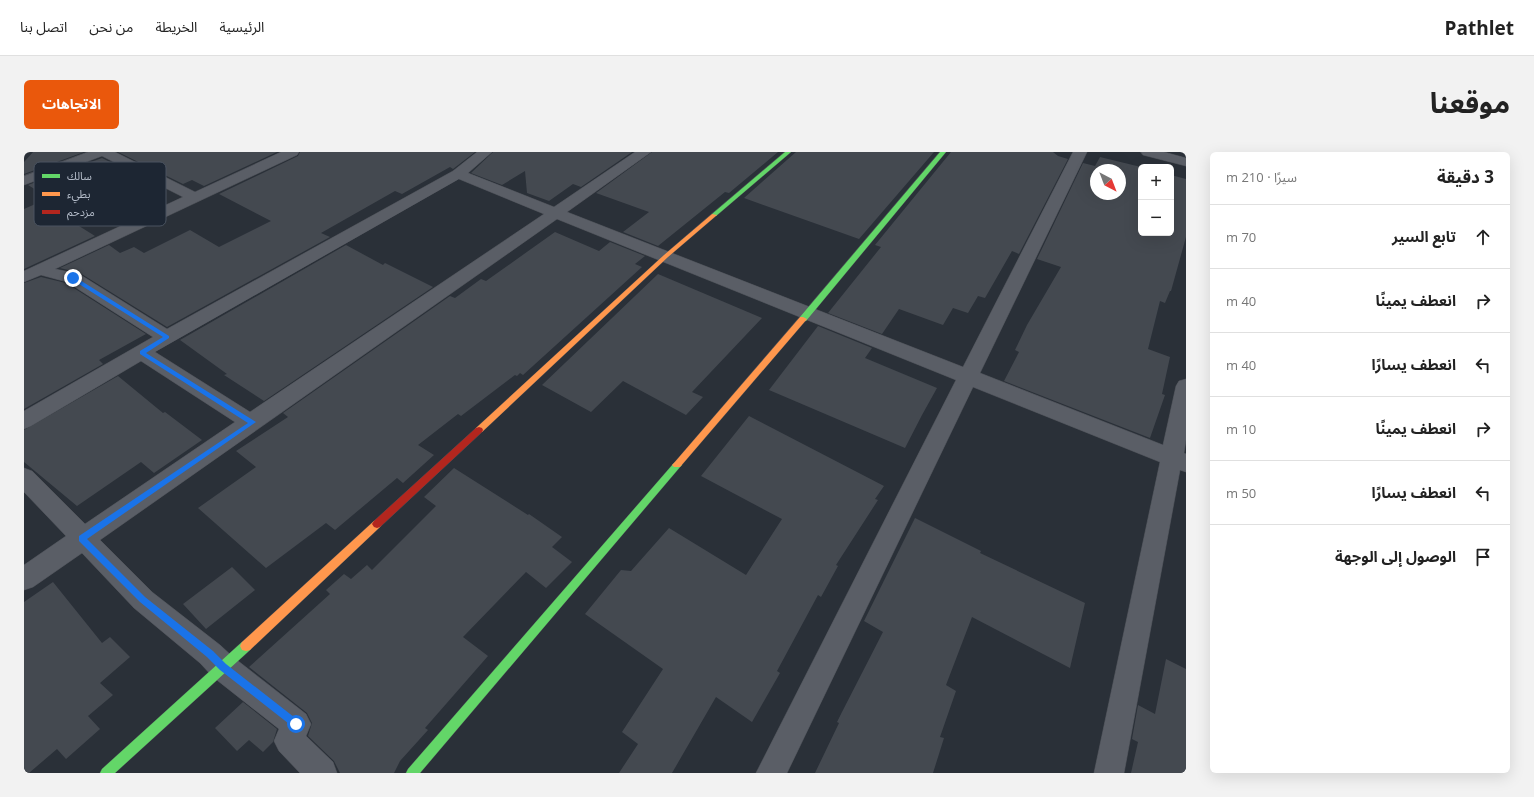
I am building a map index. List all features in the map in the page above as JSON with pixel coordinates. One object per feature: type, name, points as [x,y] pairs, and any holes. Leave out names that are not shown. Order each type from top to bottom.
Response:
[{"type":"street","points":[[75,162],[100,152]]},
{"type":"street","points":[[105,152],[125,162]]},
{"type":"street","points":[[166,210],[292,152]]},
{"type":"street","points":[[24,421],[167,337],[458,174],[485,152]]},
{"type":"street","points":[[24,579],[644,152]]},
{"type":"street","points":[[106,773],[223,667],[666,256],[788,152]]},
{"type":"street","points":[[412,773],[808,313],[944,152]]},
{"type":"street","points":[[771,773],[969,378],[1080,152]]},
{"type":"street","points":[[1148,152],[1186,162]]},
{"type":"street","points":[[458,174],[969,378],[1179,460]]},
{"type":"street","points":[[24,182],[34,178]]},
{"type":"street","points":[[166,183],[194,197]]},
{"type":"street","points":[[32,274],[133,226]]},
{"type":"street","points":[[32,274],[73,278],[167,337]]},
{"type":"street","points":[[142,353],[252,422]]},
{"type":"street","points":[[1109,773],[1179,460],[1186,386]]},
{"type":"street","points":[[24,477],[143,600],[210,654],[223,667],[296,724],[289,741],[322,773]]},
{"type":"building","points":[[33,152],[84,152],[57,162],[34,162],[34,170],[24,174],[24,162]]},
{"type":"building","points":[[118,152],[277,152],[204,186],[192,180],[183,184],[166,176],[166,162],[138,162]]},
{"type":"building","points":[[300,152],[475,152],[453,169],[450,167],[402,194],[395,191],[321,233],[330,237],[167,327],[80,273],[60,268],[109,245],[120,253],[134,247],[144,253],[190,230],[219,247],[271,221],[219,194],[298,156]]},
{"type":"building","points":[[493,152],[632,152],[581,187],[573,184],[549,201],[527,193],[525,171],[502,185],[471,173]]},
{"type":"building","points":[[652,152],[778,152],[729,193],[725,192],[658,246],[623,232],[649,212],[596,193]]},
{"type":"building","points":[[796,152],[934,152],[859,239],[744,198]]},
{"type":"building","points":[[951,152],[1053,152],[1058,156],[1068,159],[1019,254],[1012,251],[985,298],[978,296],[968,313],[953,308],[943,325],[899,309],[882,334],[828,313],[881,247],[875,245]]},
{"type":"building","points":[[1100,157],[1138,166],[1138,236],[1174,236],[1174,176],[1186,179],[1186,237],[1171,291],[1165,303],[1160,301],[1148,349],[1170,357],[1162,394],[1165,395],[1150,438],[1004,381],[1019,352],[1015,350],[1027,325],[1061,267],[1037,259],[1083,163],[1090,165],[1090,200],[1126,200],[1126,164],[1096,164]]},
{"type":"building","points":[[102,158],[110,162],[91,162]]},
{"type":"building","points":[[34,183],[34,189],[28,185]]},
{"type":"building","points":[[34,205],[34,226],[79,226],[95,236],[24,269],[24,209]]},
{"type":"building","points":[[555,232],[599,251],[610,242],[645,256],[635,264],[642,267],[523,375],[520,373],[517,376],[515,375],[461,416],[458,414],[418,445],[434,455],[403,483],[397,478],[335,530],[326,523],[266,568],[198,508],[256,467],[236,451],[288,417],[283,413],[450,296],[455,298],[481,279],[486,281]]},
{"type":"building","points":[[346,245],[383,265],[385,263],[433,287],[264,401],[224,375],[227,374],[180,340]]},
{"type":"building","points":[[658,274],[762,318],[692,392],[703,397],[686,415],[623,381],[591,412],[542,385]]},
{"type":"building","points":[[41,277],[66,283],[146,334],[99,360],[103,364],[24,409],[24,283]]},
{"type":"building","points":[[818,326],[872,348],[865,358],[937,388],[905,448],[769,390]]},
{"type":"building","points":[[118,376],[163,413],[165,412],[202,440],[154,473],[141,462],[77,506],[24,462],[24,430]]},
{"type":"building","points":[[749,416],[884,486],[875,499],[878,500],[836,565],[838,566],[821,597],[818,595],[777,671],[780,673],[752,722],[716,697],[672,773],[619,773],[638,744],[622,732],[663,669],[585,614],[621,570],[631,571],[669,528],[746,575],[782,519],[701,476]]},
{"type":"building","points":[[454,468],[528,515],[529,514],[562,537],[552,547],[572,562],[546,588],[526,572],[463,637],[488,656],[425,728],[428,730],[400,761],[394,773],[340,773],[334,761],[308,736],[312,723],[307,713],[249,667],[330,594],[326,590],[344,574],[351,579],[367,565],[372,570],[436,506],[424,497]]},
{"type":"building","points":[[915,518],[981,551],[980,553],[1085,603],[1070,668],[972,617],[946,685],[956,691],[940,737],[944,738],[933,773],[815,773],[839,723],[837,722],[883,632],[864,621]]},
{"type":"building","points":[[232,567],[255,590],[206,629],[183,604]]},
{"type":"building","points":[[53,582],[102,643],[110,637],[130,657],[100,683],[113,695],[88,716],[100,729],[66,759],[57,749],[29,773],[24,773],[24,602]]},
{"type":"building","points":[[1166,659],[1186,669],[1186,773],[1131,773],[1138,742],[1132,739],[1138,705],[1155,714]]},
{"type":"building","points":[[243,702],[277,729],[273,742],[263,752],[249,740],[237,751],[215,728]]},
{"type":"traffic: fast","points":[[714,215],[788,152]]},
{"type":"traffic: fast","points":[[803,319],[943,152]]},
{"type":"traffic: fast","points":[[412,773],[677,465]]},
{"type":"traffic: fast","points":[[106,773],[246,646]]},
{"type":"traffic: slow","points":[[479,430],[666,256],[714,215]]},
{"type":"traffic: slow","points":[[677,465],[803,319]]},
{"type":"traffic: slow","points":[[246,646],[377,524]]},
{"type":"traffic: jam","points":[[377,524],[479,430]]},
{"type":"route","points":[[73,278],[167,337],[142,353],[252,422],[82,538],[143,600],[210,654],[223,667],[296,724]]}]
